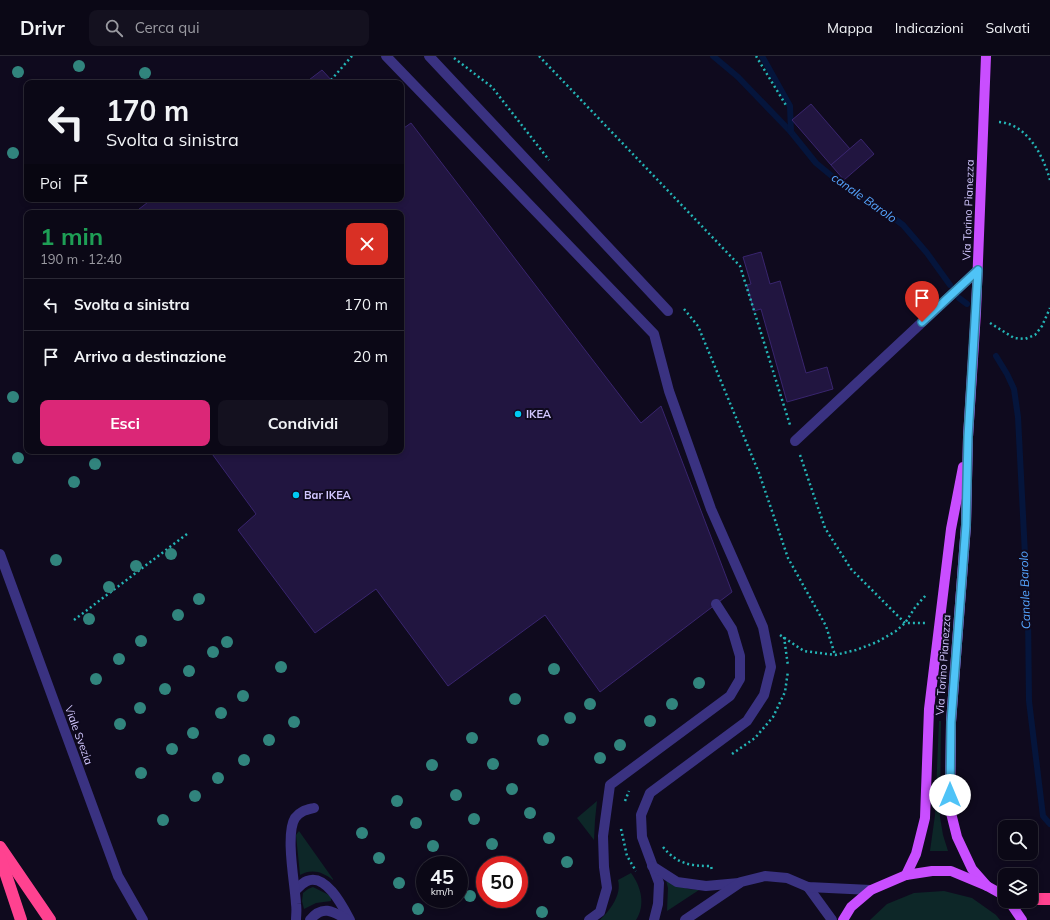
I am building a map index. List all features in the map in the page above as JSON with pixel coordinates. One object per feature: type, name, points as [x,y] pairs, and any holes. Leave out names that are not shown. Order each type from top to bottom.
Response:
[{"type":"highway","points":[[0,847],[50,920]]},
{"type":"highway","points":[[0,857],[21,920]]},
{"type":"highway","points":[[1038,899],[1050,899]]},
{"type":"main road","name":"Via Torino Pianezza","points":[[986,56],[978,270],[968,437],[966,525],[951,722],[950,809],[957,837],[969,863],[972,869],[988,886]]},
{"type":"main road","name":"Via Torino Pianezza","points":[[906,875],[916,854],[925,818],[929,709],[951,529],[968,437]]},
{"type":"main road","points":[[843,920],[851,907],[871,890],[906,875],[951,871],[988,886],[998,892]]},
{"type":"main road","points":[[1014,908],[1022,920]]},
{"type":"street","points":[[386,56],[654,334],[669,391],[711,509],[763,626],[771,667],[764,694],[747,722],[650,793],[641,815],[642,837],[659,883],[658,904],[654,920]]},
{"type":"street","points":[[429,56],[668,311]]},
{"type":"street","points":[[795,441],[978,270]]},
{"type":"street","name":"Viale Svezia","points":[[0,554],[118,876],[143,920]]},
{"type":"street","points":[[590,920],[600,912],[607,888],[604,867],[603,836],[610,785],[730,696],[740,679],[740,656],[732,629],[716,604]]},
{"type":"street","points":[[296,920],[297,906],[291,851],[291,828],[298,814],[302,811],[314,808]]},
{"type":"street","points":[[652,866],[677,882],[706,886],[742,882],[765,876],[787,878],[808,887],[871,890]]},
{"type":"street","points":[[295,892],[307,881],[315,880],[328,886],[349,920]]},
{"type":"street","points":[[685,920],[742,882]]},
{"type":"street","points":[[808,887],[832,920]]},
{"type":"street","points":[[310,920],[316,913],[325,910],[332,911],[349,920]]},
{"type":"path","points":[[331,80],[352,56]]},
{"type":"path","points":[[539,56],[740,266],[795,441],[825,528],[851,570],[905,623],[939,623]]},
{"type":"path","points":[[756,56],[787,107]]},
{"type":"path","points":[[983,124],[1001,122],[1013,126],[1028,136],[1038,152],[1050,180]]},
{"type":"path","points":[[976,312],[991,324],[1014,338],[1025,339],[1034,336],[1042,326],[1050,308]]},
{"type":"path","points":[[74,620],[187,534]]},
{"type":"path","points":[[763,626],[784,637],[804,651],[835,655],[856,650],[877,642],[905,623],[916,606]]},
{"type":"path","points":[[622,807],[629,790]]},
{"type":"path","points":[[621,827],[621,835],[627,856],[639,874]]},
{"type":"path","points":[[662,843],[664,848],[674,858],[695,866],[711,866],[714,885]]},
{"type":"green space","points":[[939,721],[941,721],[940,817],[943,835],[948,851],[930,851],[935,815]]},
{"type":"green space","points":[[597,801],[595,820],[594,840],[577,818]]},
{"type":"green space","points":[[299,831],[333,880],[321,873],[313,871],[300,875],[296,835]]},
{"type":"green space","points":[[631,873],[640,890],[641,896],[641,908],[636,920],[600,920],[608,912],[617,897],[619,886],[618,880]]},
{"type":"green space","points":[[666,880],[688,889],[699,890],[667,911],[668,888]]},
{"type":"green space","points":[[313,887],[331,896],[331,901],[316,903],[304,909],[302,901],[303,893]]},
{"type":"green space","points":[[944,891],[972,898],[996,915],[1000,920],[870,920],[887,904],[914,893]]},
{"type":"building","points":[[322,70],[331,80],[309,80]]},
{"type":"building","points":[[811,104],[850,149],[831,165],[792,120]]},
{"type":"building","name":"IKEA","points":[[411,123],[641,423],[661,406],[732,592],[600,692],[545,615],[448,686],[376,589],[315,633],[238,530],[256,514],[212,454],[404,454],[404,210],[138,210],[148,202],[404,202],[404,128]]},
{"type":"building","points":[[861,139],[874,154],[844,180],[831,165]]},
{"type":"building","points":[[761,252],[770,284],[780,281],[806,373],[827,367],[833,389],[787,402],[761,309],[754,311],[747,285],[751,284],[743,257]]},
{"type":"waterway","name":"canale Barolo","points":[[713,56],[738,77],[791,132],[816,163],[850,191],[879,207],[903,225],[927,253],[950,285]]},
{"type":"waterway","points":[[762,56],[790,106],[791,132]]},
{"type":"waterway","name":"Canale Barolo","points":[[959,298],[967,304]]},
{"type":"waterway","name":"Canale Barolo","points":[[996,356],[1014,389],[1018,417],[1028,614],[1029,701],[1043,816],[1050,824]]},
{"type":"place","name":"IKEA","points":[[518,414]]},
{"type":"place","name":"Bar IKEA","points":[[296,495]]},
{"type":"route","points":[[922,322],[978,270],[968,437],[966,525],[951,722],[950,795]]}]
